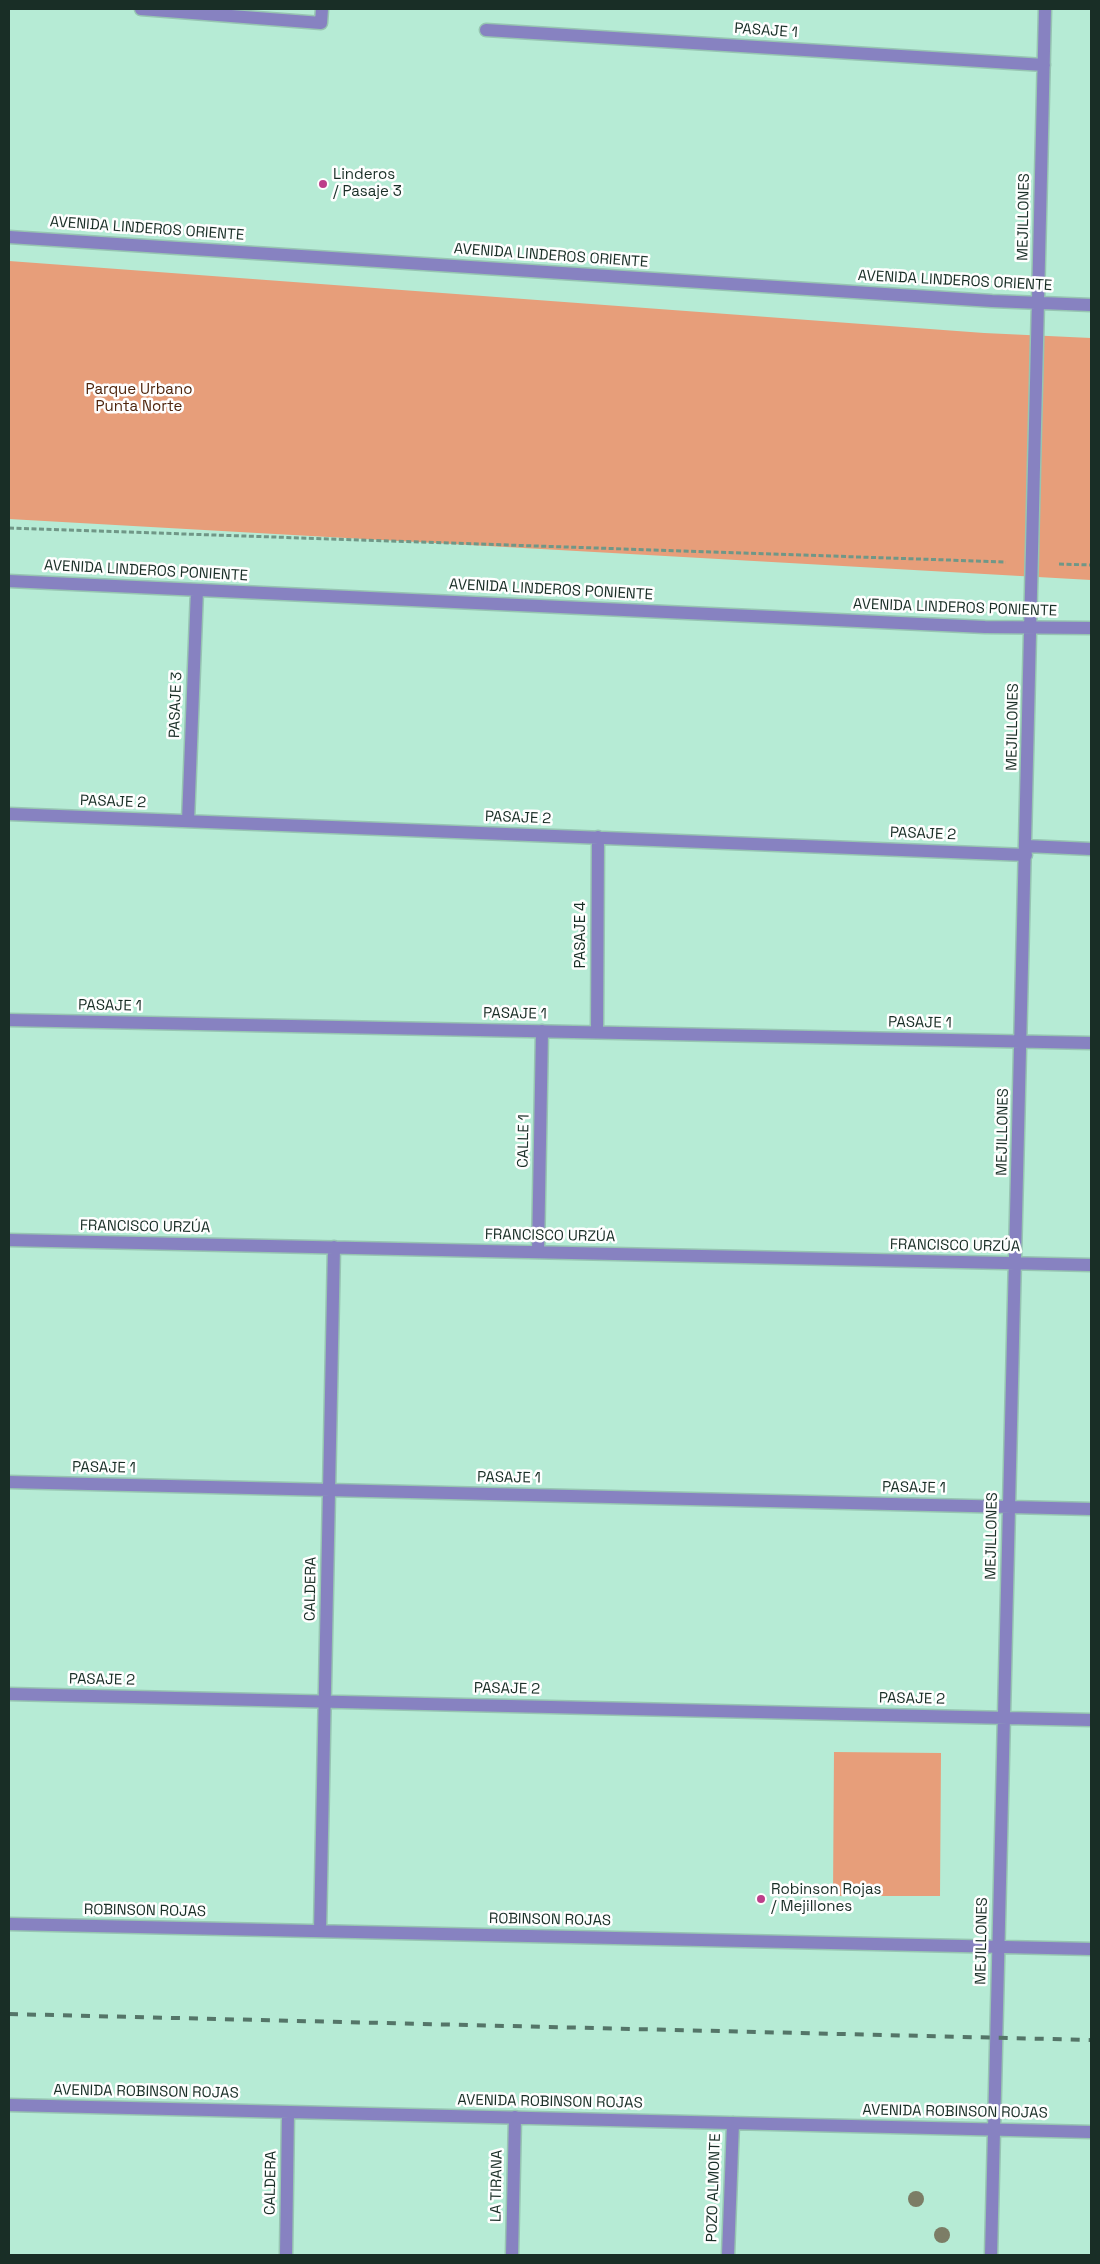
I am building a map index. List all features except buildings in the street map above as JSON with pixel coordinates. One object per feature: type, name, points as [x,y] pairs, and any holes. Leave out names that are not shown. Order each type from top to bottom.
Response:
[{"type":"street","points":[[140,9],[321,23],[322,9]]},
{"type":"street","name":"MEJILLONES","points":[[991,2255],[1045,9]]},
{"type":"street","name":"PASAJE 1","points":[[486,30],[1044,65]]},
{"type":"street","name":"AVENIDA LINDEROS ORIENTE","points":[[9,236],[1091,305]]},
{"type":"street","name":"AVENIDA LINDEROS PONIENTE","points":[[9,581],[1031,628],[1091,628]]},
{"type":"street","name":"PASAJE 3","points":[[188,821],[197,590]]},
{"type":"street","name":"PASAJE 2","points":[[9,814],[598,837],[1026,850]]},
{"type":"street","name":"PASAJE 4","points":[[597,1032],[598,837]]},
{"type":"street","points":[[1026,850],[1091,849]]},
{"type":"street","name":"PASAJE 1","points":[[9,1020],[1021,1041]]},
{"type":"street","name":"CALLE 1","points":[[538,1252],[542,1031]]},
{"type":"street","points":[[1021,1041],[1091,1043]]},
{"type":"street","name":"FRANCISCO URZÚA","points":[[9,1240],[1091,1266]]},
{"type":"street","name":"CALDERA","points":[[320,1931],[334,1247]]},
{"type":"street","name":"PASAJE 1","points":[[9,1482],[1009,1506]]},
{"type":"street","points":[[1009,1506],[1091,1509]]},
{"type":"street","name":"PASAJE 2","points":[[9,1694],[1004,1718]]},
{"type":"street","points":[[1004,1718],[1091,1720]]},
{"type":"street","name":"ROBINSON ROJAS","points":[[9,1924],[1091,1949]]},
{"type":"street","name":"AVENIDA ROBINSON ROJAS","points":[[9,2105],[1091,2132]]},
{"type":"street","name":"CALDERA","points":[[286,2255],[288,2112]]},
{"type":"street","name":"LA TIRANA","points":[[512,2255],[515,2117]]},
{"type":"street","name":"POZO ALMONTE","points":[[728,2255],[732,2123]]},
{"type":"path","points":[[9,528],[1091,565]]},
{"type":"green space","name":"Parque Urbano Punta Norte","points":[[9,261],[984,333],[1091,338],[1091,580],[9,519]]},
{"type":"green space","points":[[834,1752],[941,1753],[940,1896],[833,1896]]},
{"type":"railway","points":[[9,2014],[1091,2040]]},
{"type":"place","name":"Linderos / Pasaje 3","points":[[323,184]]},
{"type":"place","name":"Robinson Rojas / Mejillones","points":[[761,1899]]}]
